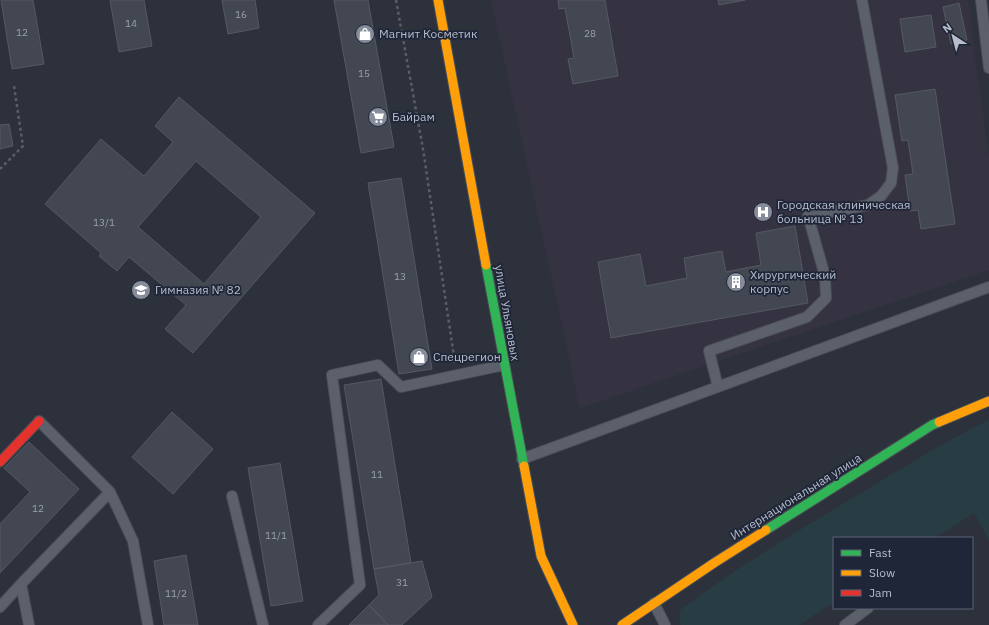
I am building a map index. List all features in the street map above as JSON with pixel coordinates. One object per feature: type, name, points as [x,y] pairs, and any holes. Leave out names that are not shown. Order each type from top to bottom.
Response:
[{"type":"main road","name":"улица Ульяновых","points":[[438,0],[504,366],[542,556],[573,625]]},
{"type":"main road","name":"Интернациональная улица","points":[[622,625],[714,562],[932,425],[989,401]]},
{"type":"main road","points":[[0,462],[39,421]]},
{"type":"lane","points":[[718,387],[709,351],[807,317],[826,298],[825,276],[808,216],[868,205],[881,196],[891,182],[893,168],[862,0]]},
{"type":"lane","points":[[981,0],[989,68]]},
{"type":"lane","points":[[522,459],[989,287]]},
{"type":"lane","points":[[318,625],[360,584],[332,375],[378,365],[401,387],[504,366]]},
{"type":"lane","points":[[39,421],[110,492],[133,541],[148,625]]},
{"type":"lane","points":[[0,607],[110,492]]},
{"type":"lane","points":[[232,496],[263,625]]},
{"type":"lane","points":[[21,584],[29,625]]},
{"type":"lane","points":[[654,603],[665,625]]},
{"type":"lane","points":[[845,625],[867,609]]},
{"type":"path","points":[[396,0],[423,149],[457,375]]},
{"type":"path","points":[[0,169],[23,146],[14,86]]},
{"type":"shaded area","name":"Городская клиническая больница № 13","points":[[491,0],[969,0],[976,66],[989,155],[989,270],[580,408]]},
{"type":"shaded area","points":[[989,420],[989,541],[974,513],[937,537],[833,537],[833,603],[799,625],[680,624],[680,610],[746,564],[813,522],[956,437]]},
{"type":"building","points":[[1,0],[33,0],[44,64],[12,69]]},
{"type":"building","points":[[110,0],[144,0],[152,46],[119,52]]},
{"type":"building","points":[[222,0],[255,0],[259,28],[228,34]]},
{"type":"building","points":[[334,0],[368,0],[394,147],[361,153]]},
{"type":"building","points":[[558,0],[605,0],[618,76],[573,84],[568,59],[574,58],[565,8],[559,9]]},
{"type":"building","points":[[718,0],[745,0],[719,5]]},
{"type":"building","points":[[959,3],[967,40],[951,44],[943,7]]},
{"type":"building","points":[[931,15],[936,47],[905,52],[900,19]]},
{"type":"building","points":[[935,89],[955,224],[921,229],[918,210],[910,211],[905,175],[913,174],[908,140],[902,141],[895,95]]},
{"type":"building","points":[[179,97],[315,213],[193,353],[165,329],[186,305],[129,257],[117,271],[99,256],[101,253],[45,204],[101,139],[144,176],[173,142],[155,126]],"holes":[[[196,161],[261,217],[204,284],[138,227]]]},
{"type":"building","points":[[9,124],[13,146],[0,149],[0,125]]},
{"type":"building","points":[[401,178],[432,369],[399,374],[368,183]]},
{"type":"building","name":"Хирургический корпус","points":[[795,226],[808,303],[611,338],[598,262],[640,254],[646,286],[687,278],[684,258],[722,251],[726,272],[761,265],[756,233]]},
{"type":"building","points":[[381,379],[411,563],[374,569],[344,385]]},
{"type":"building","points":[[172,412],[213,449],[173,494],[132,457]]},
{"type":"building","points":[[29,442],[79,489],[0,573],[0,524],[30,492],[4,468]]},
{"type":"building","points":[[280,463],[303,601],[271,606],[248,468]]},
{"type":"building","points":[[186,555],[198,625],[164,625],[154,561]]},
{"type":"building","points":[[422,561],[432,597],[402,625],[388,625],[369,605],[379,595],[374,569]]},
{"type":"building","points":[[369,605],[388,625],[349,625]]},
{"type":"traffic: fast","points":[[486,265],[524,466]]},
{"type":"traffic: fast","points":[[766,530],[939,422]]},
{"type":"traffic: slow","points":[[438,0],[486,265]]},
{"type":"traffic: slow","points":[[939,422],[989,401]]},
{"type":"traffic: slow","points":[[524,466],[541,556],[573,625]]},
{"type":"traffic: slow","points":[[622,625],[766,530]]},
{"type":"traffic: jam","points":[[0,462],[39,421]]},
{"type":"place","name":"Магнит Косметик","points":[[365,34]]},
{"type":"place","name":"Байрам","points":[[378,117]]},
{"type":"place","name":"Городская клиническая больница № 13","points":[[763,212]]},
{"type":"place","name":"Хирургический корпус","points":[[736,282]]},
{"type":"place","name":"Гимназия № 82","points":[[141,290]]},
{"type":"place","name":"Спецрегион","points":[[419,357]]}]
